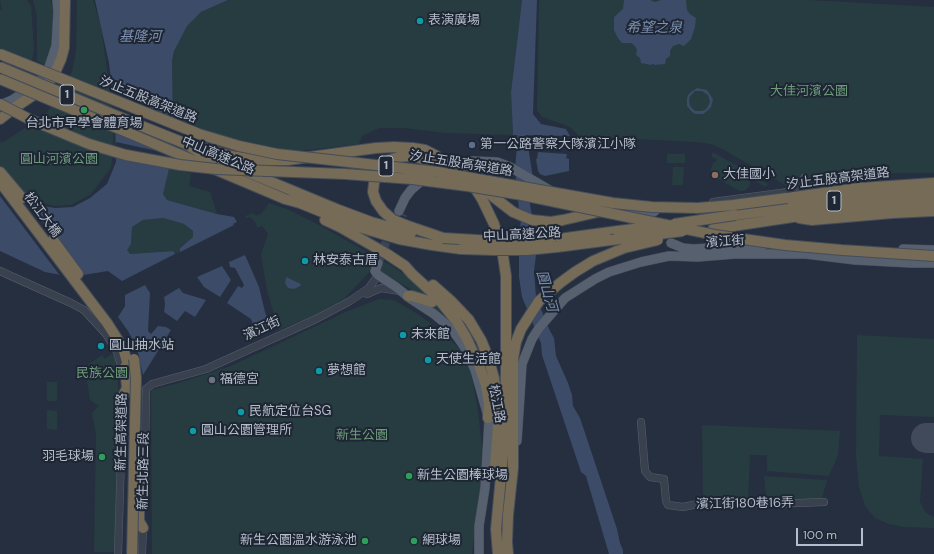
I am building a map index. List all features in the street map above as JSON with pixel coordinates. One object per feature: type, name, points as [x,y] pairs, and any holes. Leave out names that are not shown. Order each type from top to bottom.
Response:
[{"type":"highway","points":[[0,119],[3,107],[41,90],[47,85],[56,71],[64,48],[64,0]]},
{"type":"highway","name":"汐止五股高架道路","points":[[0,54],[199,134],[239,146],[277,154],[438,172],[613,203],[652,207],[698,208],[733,206],[860,188],[934,183]]},
{"type":"highway","name":"中山高速公路","points":[[0,67],[184,143],[200,152],[297,193],[371,222],[404,232],[427,236],[554,244],[611,240],[662,233],[713,229],[866,206],[914,201],[934,201]]},
{"type":"highway","name":"中山高速公路","points":[[0,79],[285,199],[300,203],[359,227],[399,239],[461,249],[527,250],[618,231],[860,198],[934,193]]},
{"type":"highway","name":"汐止五股高架道路","points":[[3,107],[89,144],[126,155],[180,165],[216,169],[345,174],[420,180],[522,195],[715,235],[785,245],[934,256]]},
{"type":"highway","points":[[184,143],[231,156],[259,160],[288,160],[376,148],[413,148],[425,150],[435,155],[470,180],[482,199],[497,233],[506,276],[510,373],[510,426],[501,536],[502,554]]},
{"type":"highway","points":[[435,155],[450,159],[467,169],[491,195],[513,212],[528,218],[551,222],[568,220],[606,210]]},
{"type":"highway","points":[[443,238],[393,220],[383,211],[376,201],[373,192],[378,171],[388,161],[399,157],[409,156],[420,158],[442,168],[458,178],[467,188],[482,211],[491,233],[500,277],[500,400],[498,411]]},
{"type":"highway","points":[[0,165],[5,182]]},
{"type":"highway","points":[[0,172],[5,182]]},
{"type":"highway","name":"松江大橋","points":[[5,182],[65,262]]},
{"type":"highway","points":[[285,199],[296,207],[340,227],[410,268],[433,284],[469,320],[481,340],[488,357],[494,378],[501,427],[501,478],[496,529],[498,554]]},
{"type":"highway","points":[[568,220],[574,210],[570,202]]},
{"type":"highway","points":[[791,217],[812,220],[934,211]]},
{"type":"highway","points":[[491,554],[489,536],[501,427],[510,373],[514,351],[521,328],[533,309],[547,294],[575,272],[593,261],[634,245],[713,229]]},
{"type":"highway","points":[[65,262],[117,346],[124,362],[125,389]]},
{"type":"highway","name":"新生高架道路","points":[[65,262],[108,314],[127,343],[134,359],[136,378],[132,554]]},
{"type":"highway","name":"新生高架道路","points":[[65,262],[114,333],[123,348],[128,364],[131,384],[127,554]]},
{"type":"highway","points":[[405,266],[436,296],[457,322],[466,337],[479,365],[486,386],[489,405],[488,418]]},
{"type":"highway","points":[[404,293],[432,302]]},
{"type":"highway","points":[[462,322],[476,344],[483,360],[501,427]]},
{"type":"highway","points":[[134,359],[137,368],[139,393],[141,525]]},
{"type":"highway","points":[[508,554],[508,515],[513,468],[514,421],[510,373]]},
{"type":"highway","points":[[510,373],[516,401],[517,444]]},
{"type":"main road","points":[[3,107],[26,92],[44,76],[53,59],[56,46],[58,12],[57,0]]},
{"type":"main road","points":[[58,12],[61,8],[61,0]]},
{"type":"main road","points":[[465,165],[473,161],[497,162],[538,183],[570,202],[594,213],[607,215],[648,215],[655,211]]},
{"type":"main road","points":[[401,212],[418,188],[441,173]]},
{"type":"main road","points":[[553,192],[606,210],[647,209],[655,211],[675,250],[690,257]]},
{"type":"main road","points":[[641,262],[668,249],[671,243]]},
{"type":"main road","name":"濱江街","points":[[671,243],[683,248],[693,249],[768,245],[931,250]]},
{"type":"main road","name":"濱江街","points":[[555,309],[565,298],[609,272],[641,262],[669,256],[690,257],[735,254],[806,254],[934,267]]},
{"type":"main road","name":"濱江街","points":[[911,264],[934,263]]},
{"type":"main road","points":[[378,275],[375,271],[380,264]]},
{"type":"main road","name":"松江路","points":[[378,275],[447,325],[465,348],[475,370],[488,418],[485,488],[479,526],[479,554]]},
{"type":"main road","name":"松江路","points":[[512,554],[511,527],[522,364],[532,338],[555,309]]},
{"type":"street","points":[[655,211],[788,192],[802,183],[804,178]]},
{"type":"street","name":"新生北路三段","points":[[0,271],[84,310],[106,334],[117,352],[122,368],[125,389],[118,554]]},
{"type":"street","name":"濱江街","points":[[146,389],[152,384],[215,365],[316,319],[350,301],[369,288],[378,275]]},
{"type":"street","name":"松江路","points":[[350,301],[381,288],[404,293]]},
{"type":"street","points":[[125,389],[146,389]]},
{"type":"street","name":"新生北路三段","points":[[142,554],[141,525],[146,389]]},
{"type":"street","name":"濱江街180巷16弄","points":[[641,422],[645,471],[650,477],[664,479],[666,483],[666,501],[668,504],[683,507],[707,502],[773,504],[824,502]]},
{"type":"green space","points":[[0,0],[27,0],[31,6],[34,49],[32,61],[0,49],[0,10],[2,10]]},
{"type":"green space","points":[[33,0],[51,0],[54,12],[52,56],[45,65],[37,61],[37,16]]},
{"type":"green space","name":"圓山河濱公園","points":[[77,0],[93,0],[101,26],[113,113],[113,152],[111,168],[90,195],[71,205],[54,206],[38,201],[0,178],[0,141],[2,143],[46,114],[72,72],[76,51]]},
{"type":"green space","points":[[228,0],[522,0],[511,91],[513,135],[445,133],[405,128],[379,128],[362,136],[359,144],[291,152],[259,148],[173,119],[172,61],[178,41],[187,26],[201,12]]},
{"type":"green space","name":"大佳河濱公園","points":[[539,0],[810,0],[934,7],[934,173],[893,173],[877,175],[876,179],[787,186],[711,144],[579,136],[570,127],[542,117],[537,110]]},
{"type":"green space","points":[[713,152],[768,184],[766,187],[751,179],[749,187],[744,191],[740,191],[715,177],[712,174],[711,169],[713,163],[717,160],[711,156]]},
{"type":"green space","points":[[667,154],[685,154],[685,163],[667,163]]},
{"type":"green space","points":[[673,167],[684,167],[683,185],[672,185]]},
{"type":"green space","points":[[169,169],[191,173],[189,186],[210,192],[217,214],[167,200],[163,194]]},
{"type":"green space","points":[[269,203],[287,209],[319,225],[390,265],[414,281],[439,304],[457,328],[452,327],[425,298],[374,267],[345,298],[315,315],[279,330],[267,291],[261,254],[268,234],[262,226],[257,228],[256,223],[250,217],[246,218],[245,216],[253,213],[256,216],[262,213]]},
{"type":"green space","points":[[163,218],[184,224],[193,231],[193,237],[180,247],[180,252],[175,254],[173,251],[130,254],[126,250],[131,243],[132,227],[143,220]]},
{"type":"green space","name":"新生公園","points":[[379,299],[394,300],[421,316],[462,351],[471,372],[482,446],[480,490],[472,554],[152,554],[151,390],[179,383],[231,366],[348,311]]},
{"type":"green space","points":[[857,335],[934,339],[934,417],[880,415],[879,456],[923,459],[920,502],[926,513],[934,517],[934,528],[904,527],[889,524],[875,518],[865,506],[859,487],[856,456]]},
{"type":"green space","name":"民族公園","points":[[111,354],[116,356],[118,387],[115,552],[94,552],[96,433],[92,413],[99,406],[90,400],[86,374],[81,373],[80,370],[102,355],[105,359]]},
{"type":"green space","points":[[47,382],[57,382],[57,401],[47,401]]},
{"type":"green space","points":[[47,410],[57,411],[57,430],[47,429]]},
{"type":"green space","points":[[702,425],[840,431],[838,455],[829,476],[767,471],[767,455],[750,455],[748,503],[703,501]]},
{"type":"green space","points":[[764,476],[827,480],[821,502],[767,504]]},
{"type":"water","name":"基隆河","points":[[95,0],[228,0],[201,12],[187,26],[174,51],[172,61],[173,122],[169,169],[163,194],[167,200],[217,214],[234,217],[237,222],[233,224],[234,225],[180,252],[180,248],[193,237],[193,231],[184,224],[163,218],[143,220],[132,227],[131,244],[127,250],[130,254],[173,251],[175,254],[122,281],[108,271],[71,277],[45,272],[0,251],[0,182],[32,202],[43,206],[55,208],[73,207],[90,198],[107,184],[116,162],[115,113],[109,63]]},
{"type":"water","points":[[522,0],[537,0],[533,114],[541,124],[566,129],[570,136],[513,135],[511,92]]},
{"type":"water","name":"希望之泉","points":[[624,0],[650,0],[655,2],[661,0],[686,0],[687,10],[696,18],[691,39],[684,46],[679,44],[673,46],[670,51],[670,56],[666,59],[665,64],[651,65],[641,63],[640,58],[636,55],[637,50],[635,46],[631,43],[622,43],[614,30],[614,17],[623,9]]},
{"type":"water","points":[[697,88],[707,90],[713,99],[711,107],[703,114],[695,114],[687,106],[687,98],[691,92]],"holes":[[[695,91],[702,91],[708,95],[710,102],[705,110],[695,111],[690,106],[690,96]]]},
{"type":"water","name":"圓山河","points":[[517,146],[528,146],[533,178],[529,198],[535,235],[536,255],[534,271],[536,297],[554,338],[556,356],[568,383],[572,395],[573,406],[580,418],[617,529],[623,554],[609,554],[586,476],[581,472],[542,355],[541,343],[522,297],[519,277],[519,235],[521,221],[515,168]]},
{"type":"water","points":[[538,152],[567,154],[566,158],[569,159],[569,171],[545,176],[540,174],[536,159]]},
{"type":"water","points":[[245,255],[259,287],[265,312],[271,327],[256,332],[251,319],[227,303],[238,286],[242,288],[244,285],[235,268],[230,267],[229,262]]},
{"type":"water","points":[[222,266],[231,280],[220,297],[204,287],[197,277]]},
{"type":"water","points":[[286,277],[301,284],[300,286],[294,289],[288,288],[285,283]]},
{"type":"water","points":[[145,285],[150,293],[148,331],[151,334],[158,326],[166,327],[171,330],[143,375],[137,348],[128,331],[118,317],[125,306],[125,295]]},
{"type":"water","points":[[179,288],[183,293],[206,300],[195,317],[185,311],[177,321],[164,312],[164,297]]},
{"type":"pier","points":[[112,88],[173,119],[114,99]]},
{"type":"pier","points":[[114,101],[173,124],[171,153],[116,129]]},
{"type":"pier","points":[[116,142],[171,154],[170,162],[116,152]]},
{"type":"pier","points":[[0,180],[20,192],[83,277],[71,279],[61,277],[0,196]]},
{"type":"waterway","name":"圓山河","points":[[521,125],[522,155]]},
{"type":"runway","points":[[926,438],[934,438]]},
{"type":"tunnel","points":[[397,228],[403,214]]},
{"type":"tunnel","points":[[378,263],[391,229]]},
{"type":"place","name":"表演廣場","points":[[420,21]]},
{"type":"place","name":"台北市早學會體育場","points":[[84,110]]},
{"type":"place","name":"第一公路警察大隊濱江小隊","points":[[472,145]]},
{"type":"place","name":"大佳國小","points":[[715,175]]},
{"type":"place","name":"林安泰古厝","points":[[305,261]]},
{"type":"place","name":"未來館","points":[[403,335]]},
{"type":"place","name":"圓山抽水站","points":[[101,346]]},
{"type":"place","name":"天使生活館","points":[[428,360]]},
{"type":"place","name":"夢想館","points":[[319,371]]},
{"type":"place","name":"福德宮","points":[[212,380]]},
{"type":"place","name":"民航定位台SG","points":[[241,412]]},
{"type":"place","name":"圓山公園管理所","points":[[193,431]]},
{"type":"place","name":"羽毛球場","points":[[102,457]]},
{"type":"place","name":"新生公園棒球場","points":[[409,476]]},
{"type":"place","name":"新生公園溫水游泳池","points":[[365,541]]},
{"type":"place","name":"網球場","points":[[414,541]]}]
